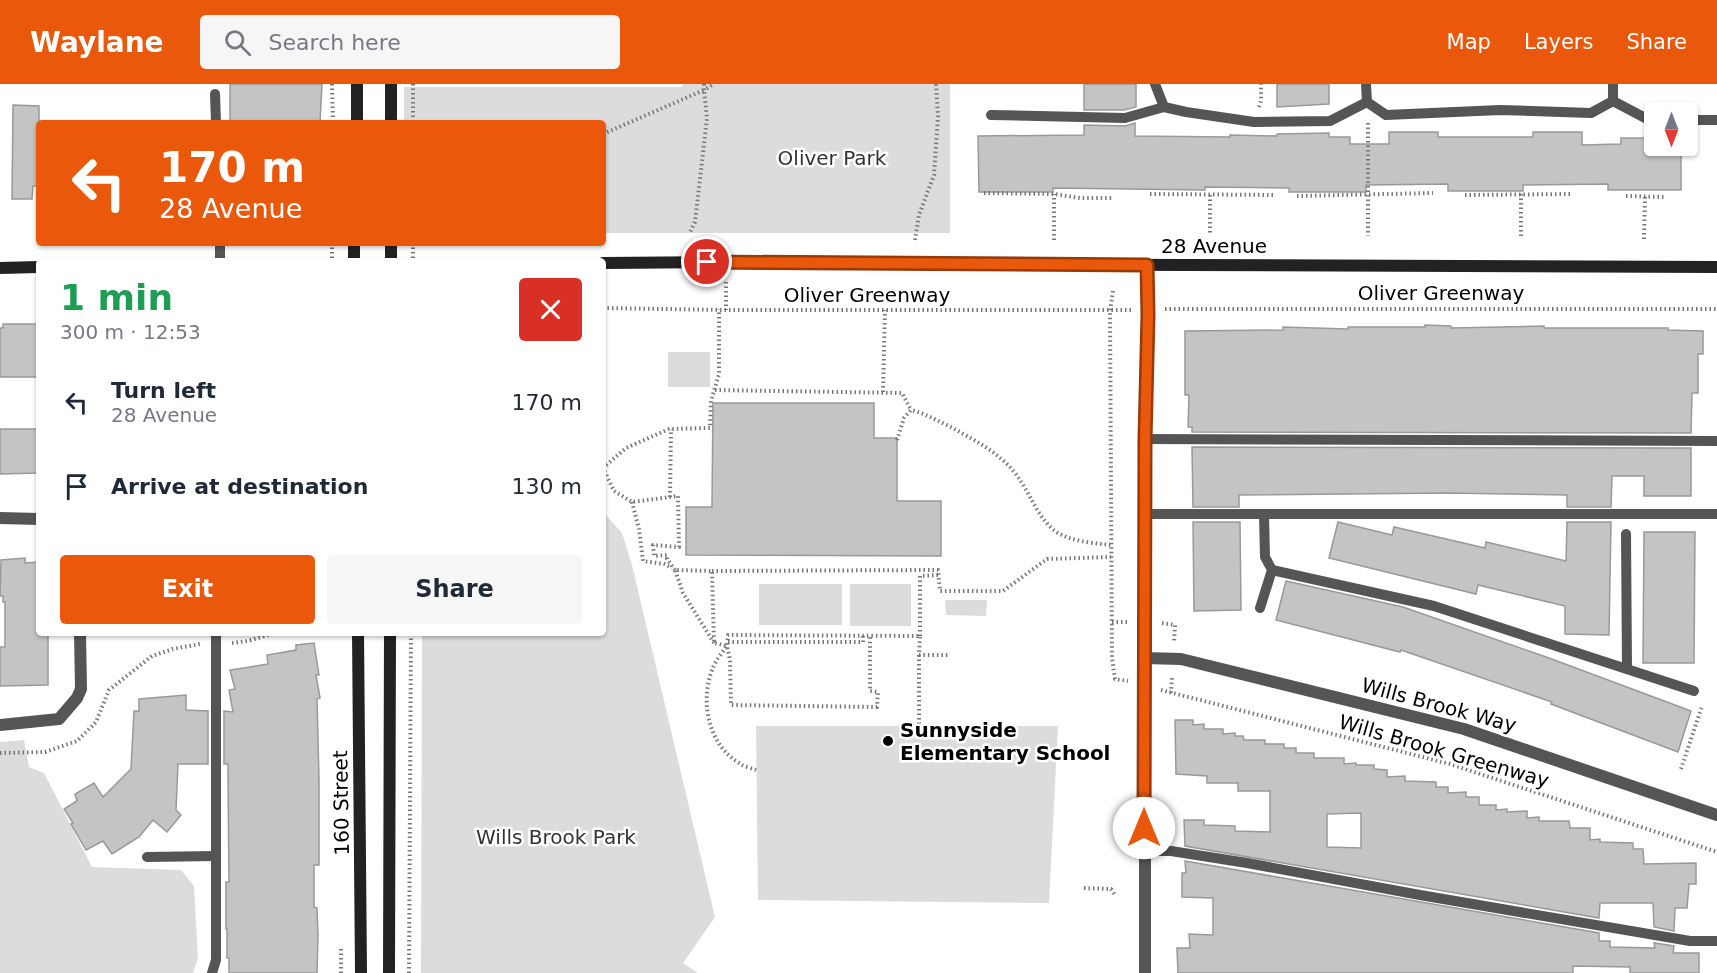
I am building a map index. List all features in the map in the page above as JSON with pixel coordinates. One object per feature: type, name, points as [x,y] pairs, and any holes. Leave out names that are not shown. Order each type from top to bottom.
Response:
[{"type":"street","points":[[357,84],[357,120]]},
{"type":"street","points":[[391,84],[391,120]]},
{"type":"street","name":"28 Avenue","points":[[606,263],[1717,267]]},
{"type":"street","points":[[1145,973],[1144,658],[1147,265]]},
{"type":"street","points":[[0,268],[36,267]]},
{"type":"street","points":[[0,518],[36,519]]},
{"type":"street","points":[[0,725],[59,720],[77,698],[81,689],[80,636]]},
{"type":"street","name":"160 Street","points":[[358,636],[361,973]]},
{"type":"street","points":[[389,973],[390,636]]},
{"type":"street","name":"Wills Brook Way","points":[[1144,658],[1181,659],[1464,729],[1717,815]]},
{"type":"lane","points":[[1155,84],[1164,107]]},
{"type":"lane","points":[[1366,84],[1367,102]]},
{"type":"lane","points":[[1613,84],[1613,101]]},
{"type":"lane","points":[[215,94],[216,120]]},
{"type":"lane","points":[[1367,102],[1386,115],[1500,110],[1591,113],[1613,101]]},
{"type":"lane","points":[[1613,101],[1644,117]]},
{"type":"lane","points":[[991,115],[1125,118],[1164,107],[1254,122],[1330,121],[1367,102]]},
{"type":"lane","points":[[1698,120],[1717,120]]},
{"type":"lane","points":[[1145,439],[1717,441]]},
{"type":"lane","points":[[1145,514],[1717,514]]},
{"type":"lane","points":[[1264,515],[1264,557],[1272,570],[1434,606],[1694,691]]},
{"type":"lane","points":[[1626,534],[1627,669]]},
{"type":"lane","points":[[1260,608],[1272,570]]},
{"type":"lane","points":[[212,973],[216,960],[216,638]]},
{"type":"lane","points":[[1144,851],[1171,851],[1420,896],[1679,939],[1717,941]]},
{"type":"lane","points":[[147,857],[216,856]]},
{"type":"path","points":[[332,84],[333,120]]},
{"type":"path","points":[[413,84],[413,120]]},
{"type":"path","points":[[689,234],[695,222],[705,129],[704,84]]},
{"type":"path","points":[[606,133],[714,84]]},
{"type":"path","points":[[915,240],[919,215],[934,175],[938,117],[936,84]]},
{"type":"path","points":[[1367,102],[1368,236]]},
{"type":"path","points":[[984,193],[1113,198]]},
{"type":"path","points":[[1297,196],[1433,193]]},
{"type":"path","points":[[1054,194],[1054,240]]},
{"type":"path","points":[[1150,194],[1274,195]]},
{"type":"path","points":[[1521,194],[1521,238]]},
{"type":"path","points":[[1465,195],[1573,194]]},
{"type":"path","points":[[1210,195],[1210,234]]},
{"type":"path","points":[[1626,196],[1664,197]]},
{"type":"path","points":[[1644,239],[1645,197]]},
{"type":"path","points":[[726,282],[726,310]]},
{"type":"path","points":[[1113,291],[1110,311],[1112,658],[1115,679],[1133,682]]},
{"type":"path","name":"Oliver Greenway","points":[[606,308],[1132,310]]},
{"type":"path","points":[[606,465],[626,448],[671,429],[710,428],[711,401],[719,374],[719,309]]},
{"type":"path","name":"Oliver Greenway","points":[[1165,309],[1717,309]]},
{"type":"path","points":[[883,392],[885,310]]},
{"type":"path","points":[[715,390],[902,393],[911,410],[920,412],[979,442],[1008,465],[1046,521],[1057,532],[1087,543],[1112,545]]},
{"type":"path","points":[[897,440],[904,418],[911,410]]},
{"type":"path","points":[[670,497],[671,429]]},
{"type":"path","points":[[606,474],[614,491],[632,502],[678,496],[679,546],[653,545],[654,556],[667,555],[684,593],[714,643]]},
{"type":"path","points":[[632,502],[639,529],[643,561],[664,564],[675,570],[938,570],[940,591],[1003,591],[1047,559],[1112,557]]},
{"type":"path","points":[[712,571],[714,643]]},
{"type":"path","points":[[938,575],[920,576],[919,730],[1008,731]]},
{"type":"path","points":[[1112,622],[1132,622]]},
{"type":"path","points":[[1155,622],[1175,625],[1174,646]]},
{"type":"path","points":[[870,636],[870,691],[878,692],[878,707],[731,705],[728,635],[920,636]]},
{"type":"path","points":[[714,643],[863,642],[862,635]]},
{"type":"path","points":[[109,690],[152,656],[173,649],[203,644],[216,638],[248,641],[264,636]]},
{"type":"path","points":[[409,973],[411,636]]},
{"type":"path","points":[[727,644],[712,669],[706,706],[710,728],[722,748],[739,764],[756,770]]},
{"type":"path","points":[[919,655],[950,655]]},
{"type":"path","points":[[1171,693],[1172,676]]},
{"type":"path","name":"Wills Brook Greenway","points":[[1159,689],[1450,764],[1717,852]]},
{"type":"path","points":[[1681,769],[1706,696]]},
{"type":"path","points":[[1083,888],[1110,890],[1115,895]]},
{"type":"green space","name":"Oliver Park","points":[[683,84],[950,84],[950,233],[606,233],[606,120],[404,120],[404,87],[682,87]]},
{"type":"green space","points":[[668,352],[710,352],[710,387],[668,387]]},
{"type":"green space","name":"Wills Brook Park","points":[[606,515],[622,533],[632,565],[715,917],[683,963],[698,973],[421,973],[422,636],[606,636]]},
{"type":"green space","points":[[759,584],[842,584],[842,625],[759,625]]},
{"type":"green space","points":[[850,584],[911,584],[911,626],[850,626]]},
{"type":"green space","points":[[945,600],[987,600],[986,616],[946,615]]},
{"type":"green space","points":[[756,726],[1058,726],[1049,903],[758,900]]},
{"type":"green space","points":[[24,740],[29,767],[44,773],[92,867],[181,870],[194,886],[198,958],[193,973],[0,973],[0,742]]},
{"type":"building","points":[[230,84],[322,84],[320,120],[230,120]]},
{"type":"building","points":[[1084,84],[1136,84],[1136,107],[1124,110],[1084,110]]},
{"type":"building","points":[[1277,84],[1329,84],[1329,104],[1277,107]]},
{"type":"building","points":[[13,105],[39,106],[39,120],[36,120],[36,186],[33,186],[32,199],[12,199]]},
{"type":"building","points":[[1135,123],[1135,136],[1230,137],[1230,135],[1277,136],[1277,134],[1329,133],[1329,137],[1350,137],[1350,144],[1389,144],[1389,132],[1438,132],[1438,137],[1533,137],[1533,132],[1582,132],[1582,145],[1621,144],[1621,138],[1644,138],[1644,156],[1681,156],[1681,190],[1608,190],[1608,184],[1523,185],[1523,191],[1448,191],[1448,184],[1366,185],[1366,192],[1289,192],[1289,188],[1205,187],[1205,190],[1053,188],[1053,192],[979,192],[978,136],[1084,135],[1084,125],[1125,126]]},
{"type":"building","points":[[3,324],[36,324],[36,377],[0,377],[0,328],[3,328]]},
{"type":"building","points":[[1425,325],[1451,326],[1451,328],[1544,326],[1544,328],[1668,328],[1668,330],[1703,331],[1703,354],[1698,354],[1698,393],[1692,393],[1691,433],[1192,432],[1192,427],[1188,427],[1189,395],[1185,395],[1185,331],[1283,330],[1283,327],[1348,329],[1348,327],[1425,327]]},
{"type":"building","points":[[713,403],[874,403],[874,438],[897,438],[897,501],[941,501],[941,556],[686,555],[686,507],[712,507]]},
{"type":"building","points":[[0,429],[36,429],[36,473],[0,474]]},
{"type":"building","points":[[1192,447],[1691,448],[1691,496],[1644,496],[1644,476],[1612,476],[1611,507],[1567,507],[1567,495],[1447,493],[1239,495],[1239,507],[1193,507]]},
{"type":"building","points":[[1193,522],[1240,522],[1241,610],[1194,611]]},
{"type":"building","points":[[1338,522],[1392,535],[1394,527],[1485,548],[1486,542],[1566,561],[1567,522],[1611,522],[1609,635],[1565,634],[1565,606],[1478,585],[1476,594],[1329,558]]},
{"type":"building","points":[[1644,532],[1695,532],[1694,663],[1643,663]]},
{"type":"building","points":[[25,558],[25,563],[36,562],[36,636],[48,636],[48,685],[0,686],[0,647],[5,647],[5,602],[3,602],[3,596],[0,596],[1,560]]},
{"type":"building","points":[[1286,581],[1403,607],[1691,711],[1678,752],[1551,704],[1552,702],[1401,650],[1400,652],[1276,620]]},
{"type":"building","points":[[314,643],[320,698],[317,699],[319,865],[314,865],[314,907],[317,908],[318,936],[317,973],[229,973],[226,929],[226,882],[229,882],[228,764],[224,764],[224,711],[233,712],[229,690],[235,689],[230,670],[268,664],[267,655],[296,650],[296,645]]},
{"type":"building","points":[[186,695],[186,710],[208,711],[208,764],[178,764],[176,810],[181,815],[167,832],[153,820],[139,837],[112,854],[103,841],[86,850],[64,809],[77,801],[75,794],[94,783],[103,797],[131,769],[134,711],[139,711],[139,699]]},
{"type":"building","points":[[1175,720],[1193,720],[1193,725],[1204,724],[1204,729],[1223,729],[1223,734],[1235,733],[1235,736],[1243,736],[1244,740],[1265,740],[1265,744],[1284,744],[1284,748],[1296,748],[1296,753],[1314,753],[1314,758],[1344,758],[1344,764],[1374,765],[1374,769],[1387,770],[1387,777],[1405,776],[1405,781],[1436,782],[1436,787],[1448,787],[1448,793],[1466,792],[1466,797],[1479,797],[1479,805],[1496,805],[1496,810],[1527,811],[1527,818],[1539,817],[1539,821],[1569,821],[1570,828],[1590,828],[1590,840],[1633,843],[1633,849],[1643,849],[1644,864],[1696,863],[1696,884],[1689,884],[1687,908],[1675,908],[1674,931],[1654,927],[1653,903],[1600,903],[1599,918],[1185,846],[1184,820],[1204,820],[1204,825],[1235,826],[1235,831],[1270,832],[1270,791],[1238,791],[1238,783],[1207,783],[1207,776],[1176,774]],"holes":[[[1361,813],[1361,848],[1327,847],[1327,814]]]},
{"type":"building","points":[[1185,861],[1599,933],[1599,941],[1610,941],[1610,947],[1655,948],[1654,943],[1674,946],[1673,953],[1699,953],[1699,973],[1630,973],[1630,967],[1573,966],[1573,973],[1178,973],[1177,948],[1190,948],[1189,934],[1213,935],[1213,898],[1182,897],[1182,873],[1186,873]]},
{"type":"place","name":"Sunnyside Elementary School","points":[[888,741]]},
{"type":"route","points":[[707,262],[1147,265],[1144,828]]}]
